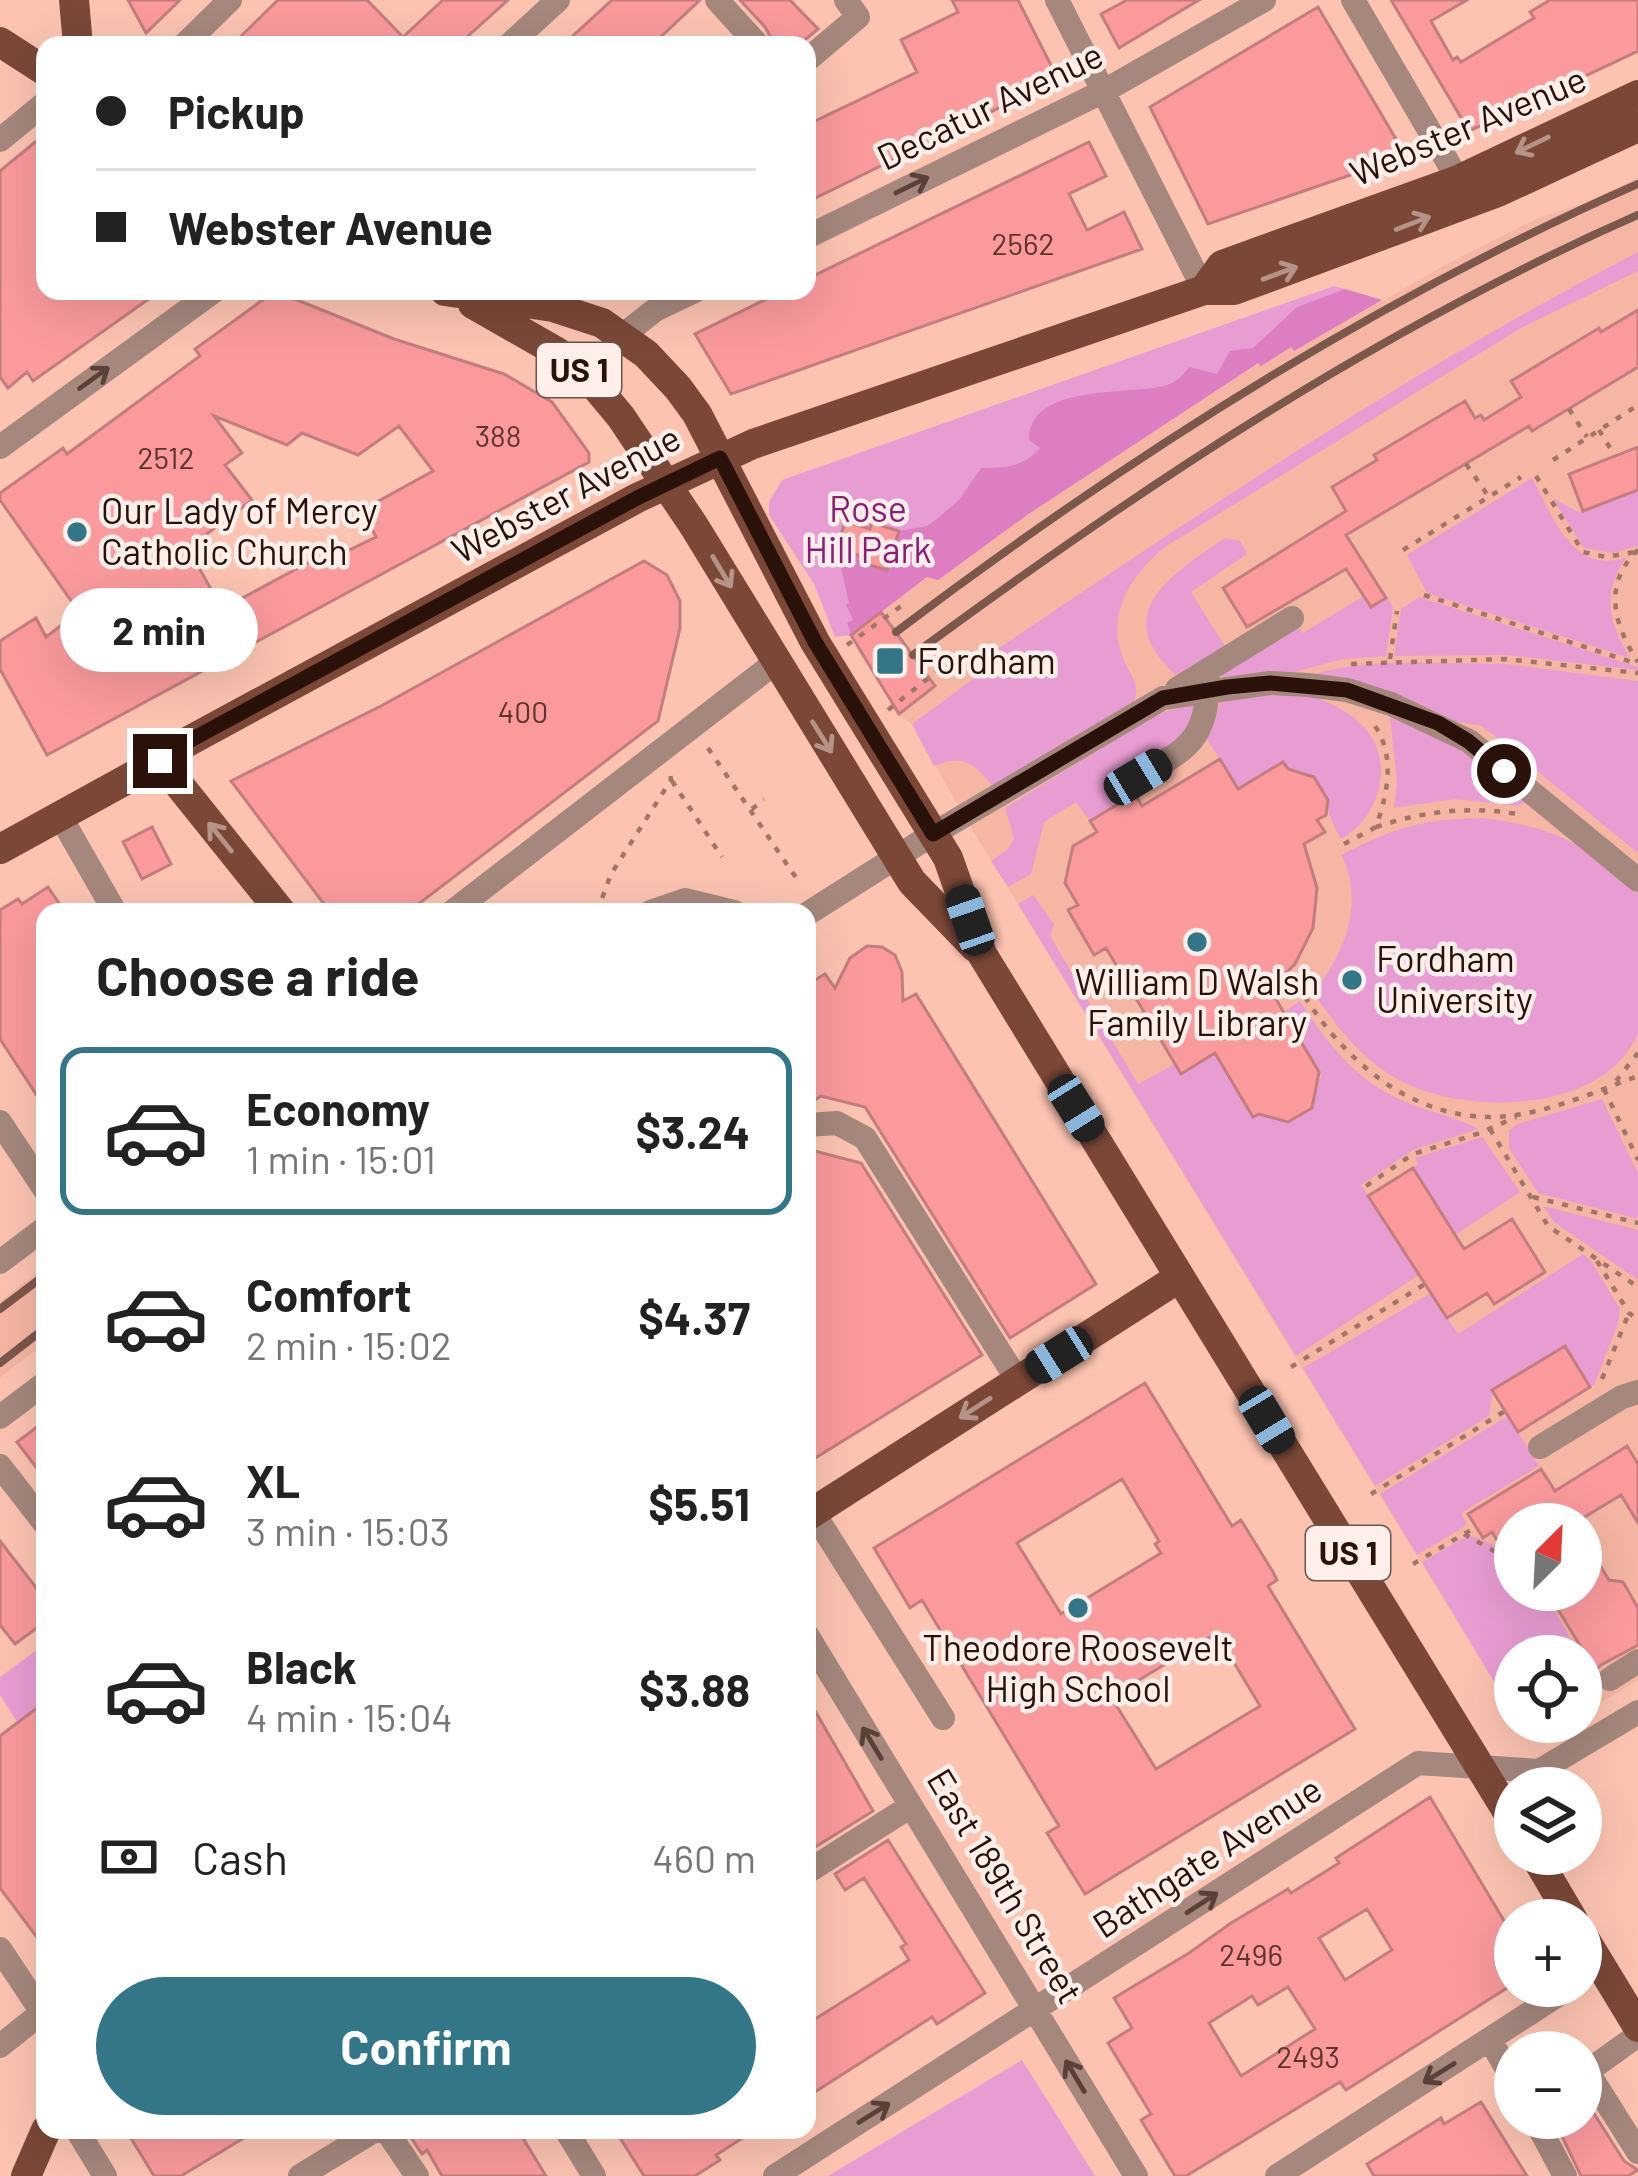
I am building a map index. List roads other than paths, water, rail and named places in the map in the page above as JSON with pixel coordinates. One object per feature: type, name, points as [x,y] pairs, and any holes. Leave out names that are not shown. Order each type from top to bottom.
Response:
[{"type":"main road","points":[[74,0],[77,36]]},
{"type":"main road","points":[[0,42],[36,65]]},
{"type":"main road","name":"Webster Avenue","points":[[1464,190],[1638,95]]},
{"type":"main road","name":"Webster Avenue","points":[[0,849],[189,741],[720,458],[1204,290],[1234,290],[1464,190],[1638,127]]},
{"type":"main road","name":"US 1","points":[[464,300],[575,366],[622,416],[912,882],[982,954],[1494,1790]]},
{"type":"main road","name":"US 1","points":[[502,300],[553,307],[602,323],[622,336],[677,388],[720,458]]},
{"type":"main road","points":[[720,458],[804,623],[949,859],[982,954]]},
{"type":"main road","points":[[160,761],[274,903]]},
{"type":"main road","points":[[816,1510],[1180,1277]]},
{"type":"main road","points":[[1602,1987],[1638,2031]]},
{"type":"main road","points":[[26,2176],[42,2139]]},
{"type":"street","points":[[193,36],[230,0]]},
{"type":"street","points":[[519,36],[558,0]]},
{"type":"street","points":[[717,0],[750,36]]},
{"type":"street","points":[[816,52],[858,17],[845,0]]},
{"type":"street","points":[[1057,0],[1204,290]]},
{"type":"street","name":"Decatur Avenue","points":[[816,233],[1105,91],[1264,0]]},
{"type":"street","points":[[1353,0],[1464,190]]},
{"type":"street","points":[[0,140],[36,110]]},
{"type":"street","points":[[0,447],[202,300]]},
{"type":"street","points":[[622,336],[676,300]]},
{"type":"street","points":[[816,908],[1292,618]]},
{"type":"street","points":[[464,903],[776,662]]},
{"type":"street","points":[[1163,698],[1270,683],[1347,690],[1438,723],[1468,741],[1638,880]]},
{"type":"street","points":[[1138,777],[1199,735],[1208,689]]},
{"type":"street","points":[[61,816],[110,903]]},
{"type":"street","points":[[0,1122],[36,1176]]},
{"type":"street","points":[[816,1124],[837,1123],[865,1138],[1018,1381]]},
{"type":"street","points":[[0,1262],[36,1235]]},
{"type":"street","points":[[0,1417],[36,1390]]},
{"type":"street","points":[[1540,1447],[1622,1396],[1638,1392]]},
{"type":"street","points":[[0,1466],[36,1512]]},
{"type":"street","points":[[816,1523],[943,1718]]},
{"type":"street","name":"East 189th Street","points":[[816,1651],[1136,2176]]},
{"type":"street","points":[[1610,1678],[1638,1661]]},
{"type":"street","name":"Bathgate Avenue","points":[[775,2176],[1418,1763],[1539,1771],[1638,1712]]},
{"type":"street","points":[[816,1866],[911,1806]]},
{"type":"street","points":[[0,1949],[36,1999]]},
{"type":"street","points":[[1276,2176],[1540,2007]]},
{"type":"street","points":[[0,2046],[36,2019]]},
{"type":"street","points":[[1602,2059],[1638,2031]]},
{"type":"street","points":[[1490,2040],[1494,2047]]},
{"type":"street","points":[[1602,2099],[1638,2152]]},
{"type":"street","points":[[82,2139],[105,2176]]},
{"type":"street","points":[[300,2176],[361,2139]]},
{"type":"street","points":[[391,2139],[417,2176]]},
{"type":"street","points":[[571,2139],[594,2176]]},
{"type":"street","points":[[1545,2139],[1565,2176]]},
{"type":"railway","points":[[896,632],[1072,505],[1254,386],[1443,278],[1638,184]]},
{"type":"railway","points":[[913,655],[1174,472],[1354,360],[1447,308],[1638,215]]},
{"type":"railway","points":[[0,1309],[36,1282]]},
{"type":"railway","points":[[0,1363],[36,1335]]},
{"type":"place","name":"Our Lady of Mercy Catholic Church","points":[[77,532]]},
{"type":"place","name":"Fordham","points":[[890,661]]},
{"type":"place","name":"William D Walsh Family Library","points":[[1197,942]]},
{"type":"place","name":"Fordham University","points":[[1352,980]]},
{"type":"place","name":"Theodore Roosevelt High School","points":[[1078,1608]]},
{"type":"park label","name":"Rose Hill Park","points":[[868,530]]}]
